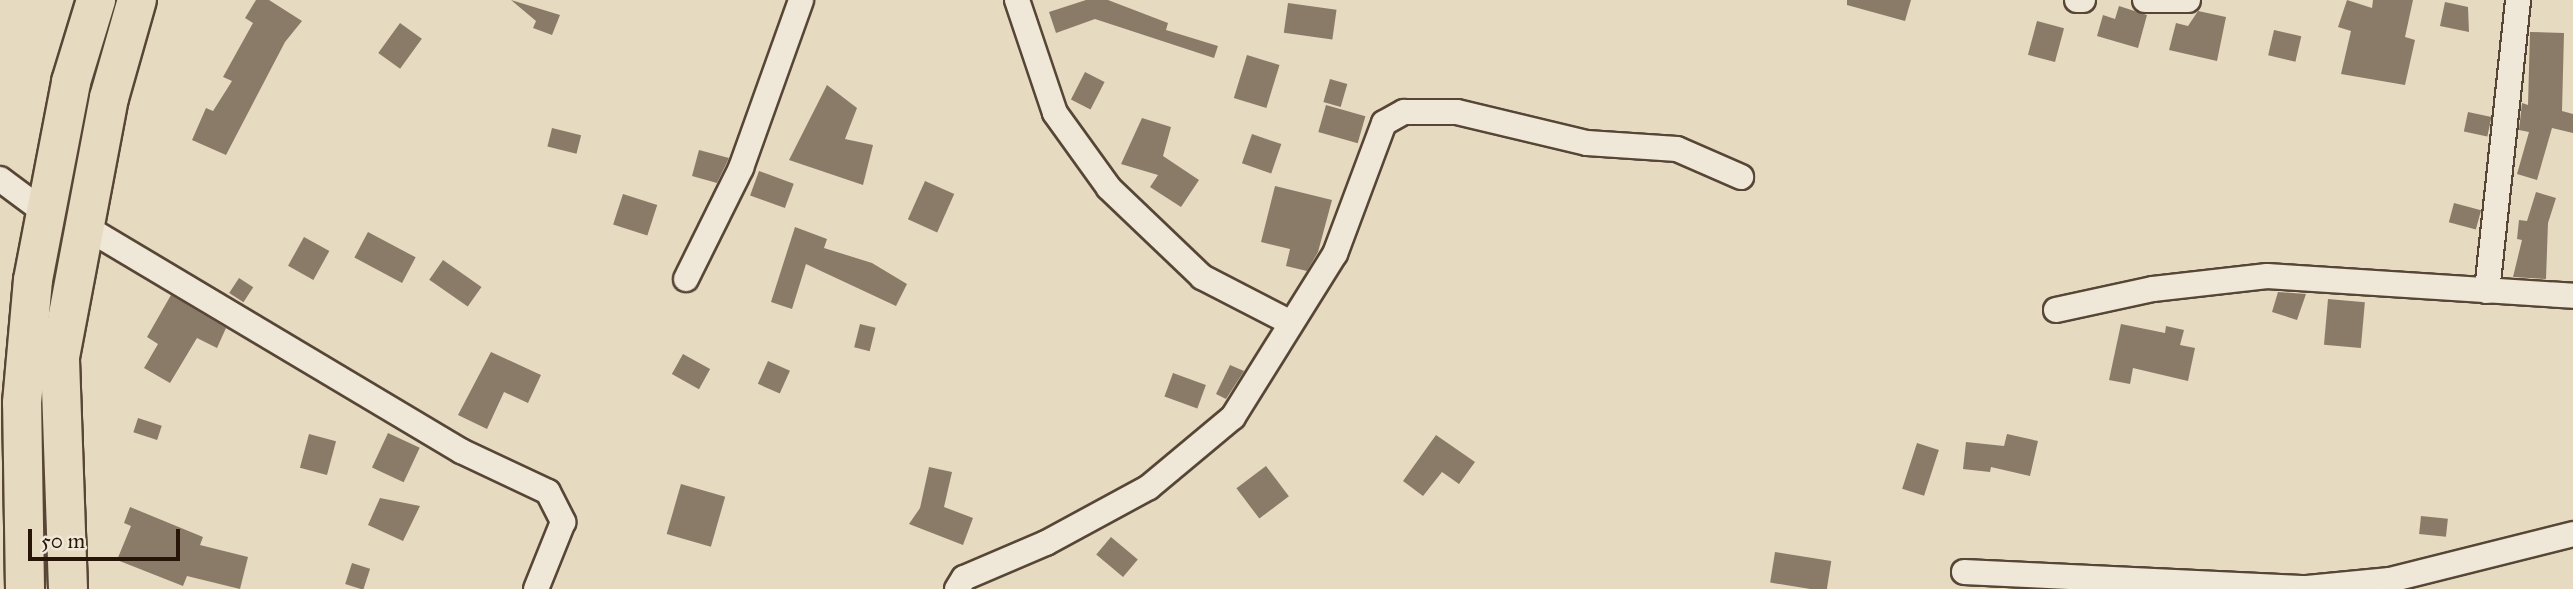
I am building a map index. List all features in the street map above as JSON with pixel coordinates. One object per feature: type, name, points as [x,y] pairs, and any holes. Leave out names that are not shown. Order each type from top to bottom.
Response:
[{"type":"highway","points":[[24,589],[22,403],[43,211],[96,0]]},
{"type":"highway","points":[[68,589],[60,357],[82,225],[137,0]]},
{"type":"street","points":[[686,279],[741,168],[801,0]]},
{"type":"street","points":[[1017,0],[1055,113],[1109,188],[1202,277],[1291,323]]},
{"type":"street","points":[[2077,0],[2083,0]]},
{"type":"street","points":[[2145,0],[2188,0]]},
{"type":"street","points":[[2487,291],[2518,0]]},
{"type":"street","points":[[957,589],[964,578],[1046,543],[1149,487],[1233,416],[1335,254],[1384,123],[1404,112],[1457,112],[1587,143],[1677,149],[1741,177]]},
{"type":"street","points":[[0,179],[43,211]]},
{"type":"street","points":[[82,225],[461,451],[548,492],[564,522],[536,589]]},
{"type":"street","points":[[2056,310],[2153,289],[2267,276],[2573,296]]},
{"type":"street","points":[[1964,572],[2307,588],[2389,580],[2573,534]]},
{"type":"building","points":[[256,0],[269,0],[302,21],[285,42],[226,155],[192,140],[206,108],[213,111],[232,81],[223,77],[253,23],[245,18]]},
{"type":"building","points":[[511,0],[560,15],[552,35],[533,28],[536,21]]},
{"type":"building","points":[[1086,0],[1108,0],[1168,23],[1166,30],[1218,46],[1214,58],[1095,19],[1056,33],[1049,12]]},
{"type":"building","points":[[1847,0],[1911,0],[1905,21],[1847,5]]},
{"type":"building","points":[[2347,0],[2372,8],[2373,0],[2413,0],[2405,37],[2415,40],[2405,85],[2341,74],[2351,31],[2338,27]]},
{"type":"building","points":[[2445,2],[2468,7],[2469,32],[2440,26]]},
{"type":"building","points":[[1288,3],[1337,10],[1332,40],[1284,33]]},
{"type":"building","points":[[2119,6],[2147,15],[2138,48],[2097,36],[2103,15],[2115,19]]},
{"type":"building","points":[[2198,11],[2226,17],[2217,61],[2169,50],[2176,23],[2188,26]]},
{"type":"building","points":[[2037,21],[2064,28],[2055,62],[2028,55]]},
{"type":"building","points":[[400,23],[422,39],[400,69],[378,53]]},
{"type":"building","points":[[2274,30],[2301,36],[2295,62],[2268,55]]},
{"type":"building","points":[[2530,32],[2564,33],[2562,111],[2573,114],[2573,133],[2552,128],[2537,180],[2517,174],[2529,132],[2519,130],[2522,103],[2528,105]]},
{"type":"building","points":[[1247,55],[1280,65],[1266,108],[1234,98]]},
{"type":"building","points":[[1085,72],[1105,82],[1091,110],[1071,100]]},
{"type":"building","points":[[1330,79],[1347,84],[1341,107],[1323,102]]},
{"type":"building","points":[[827,85],[857,108],[845,139],[873,145],[863,185],[789,160]]},
{"type":"building","points":[[1326,105],[1365,116],[1358,143],[1318,132]]},
{"type":"building","points":[[2468,112],[2491,117],[2487,137],[2464,132]]},
{"type":"building","points":[[1142,118],[1171,127],[1163,156],[1199,180],[1181,207],[1150,187],[1158,175],[1121,164]]},
{"type":"building","points":[[552,128],[581,135],[577,154],[547,146]]},
{"type":"building","points":[[1252,134],[1281,144],[1271,173],[1242,163]]},
{"type":"building","points":[[699,150],[729,158],[717,183],[692,176]]},
{"type":"building","points":[[759,171],[794,184],[785,208],[750,195]]},
{"type":"building","points":[[925,181],[954,194],[937,232],[908,219]]},
{"type":"building","points":[[1275,186],[1332,200],[1318,252],[1307,271],[1286,266],[1290,249],[1261,242]]},
{"type":"building","points":[[2536,192],[2556,198],[2548,223],[2546,279],[2513,277],[2522,240],[2517,239],[2519,220],[2527,221]]},
{"type":"building","points":[[623,194],[657,205],[647,236],[613,224]]},
{"type":"building","points":[[2454,203],[2481,210],[2476,230],[2449,222]]},
{"type":"building","points":[[795,227],[827,239],[824,248],[872,263],[907,284],[896,306],[806,264],[792,309],[771,302]]},
{"type":"building","points":[[368,232],[416,257],[402,283],[354,258]]},
{"type":"building","points":[[304,237],[329,251],[313,280],[288,266]]},
{"type":"building","points":[[443,260],[482,287],[468,307],[429,280]]},
{"type":"building","points":[[239,278],[253,287],[243,302],[229,293]]},
{"type":"building","points":[[2278,292],[2306,294],[2297,320],[2272,312]]},
{"type":"building","points":[[171,295],[226,328],[217,348],[197,338],[170,383],[144,368],[158,344],[147,337]]},
{"type":"building","points":[[2328,299],[2365,302],[2361,348],[2324,345]]},
{"type":"building","points":[[860,324],[876,328],[870,351],[854,347]]},
{"type":"building","points":[[2121,324],[2165,333],[2166,326],[2184,330],[2180,345],[2195,348],[2188,381],[2133,368],[2130,384],[2109,380]]},
{"type":"building","points":[[491,352],[541,375],[528,403],[504,392],[487,429],[458,415]]},
{"type":"building","points":[[683,354],[710,369],[699,389],[672,374]]},
{"type":"building","points":[[768,361],[790,371],[780,394],[758,384]]},
{"type":"building","points":[[1230,365],[1244,371],[1226,399],[1216,394]]},
{"type":"building","points":[[1173,373],[1206,385],[1197,408],[1164,396]]},
{"type":"building","points":[[138,418],[162,426],[157,440],[133,432]]},
{"type":"building","points":[[388,433],[420,448],[404,482],[372,467]]},
{"type":"building","points":[[309,434],[336,441],[327,475],[300,468]]},
{"type":"building","points":[[2007,434],[2038,441],[2030,476],[1991,467],[1990,472],[1963,469],[1966,442],[2004,446]]},
{"type":"building","points":[[1436,435],[1475,462],[1459,484],[1442,472],[1423,496],[1403,481]]},
{"type":"building","points":[[1917,443],[1939,450],[1924,496],[1902,489]]},
{"type":"building","points":[[1266,466],[1289,496],[1259,519],[1236,488]]},
{"type":"building","points":[[929,467],[952,472],[944,507],[973,518],[963,545],[909,524],[920,508]]},
{"type":"building","points":[[681,484],[725,497],[711,547],[667,534]]},
{"type":"building","points":[[380,498],[420,506],[403,541],[368,525]]},
{"type":"building","points":[[130,507],[203,537],[200,545],[248,557],[240,589],[187,576],[183,586],[117,560],[131,526],[124,523]]},
{"type":"building","points":[[2421,516],[2448,519],[2446,537],[2419,534]]},
{"type":"building","points":[[1111,537],[1138,559],[1123,577],[1096,555]]},
{"type":"building","points":[[1775,552],[1831,561],[1827,589],[1770,583]]},
{"type":"building","points":[[352,563],[370,569],[364,589],[345,584]]}]
